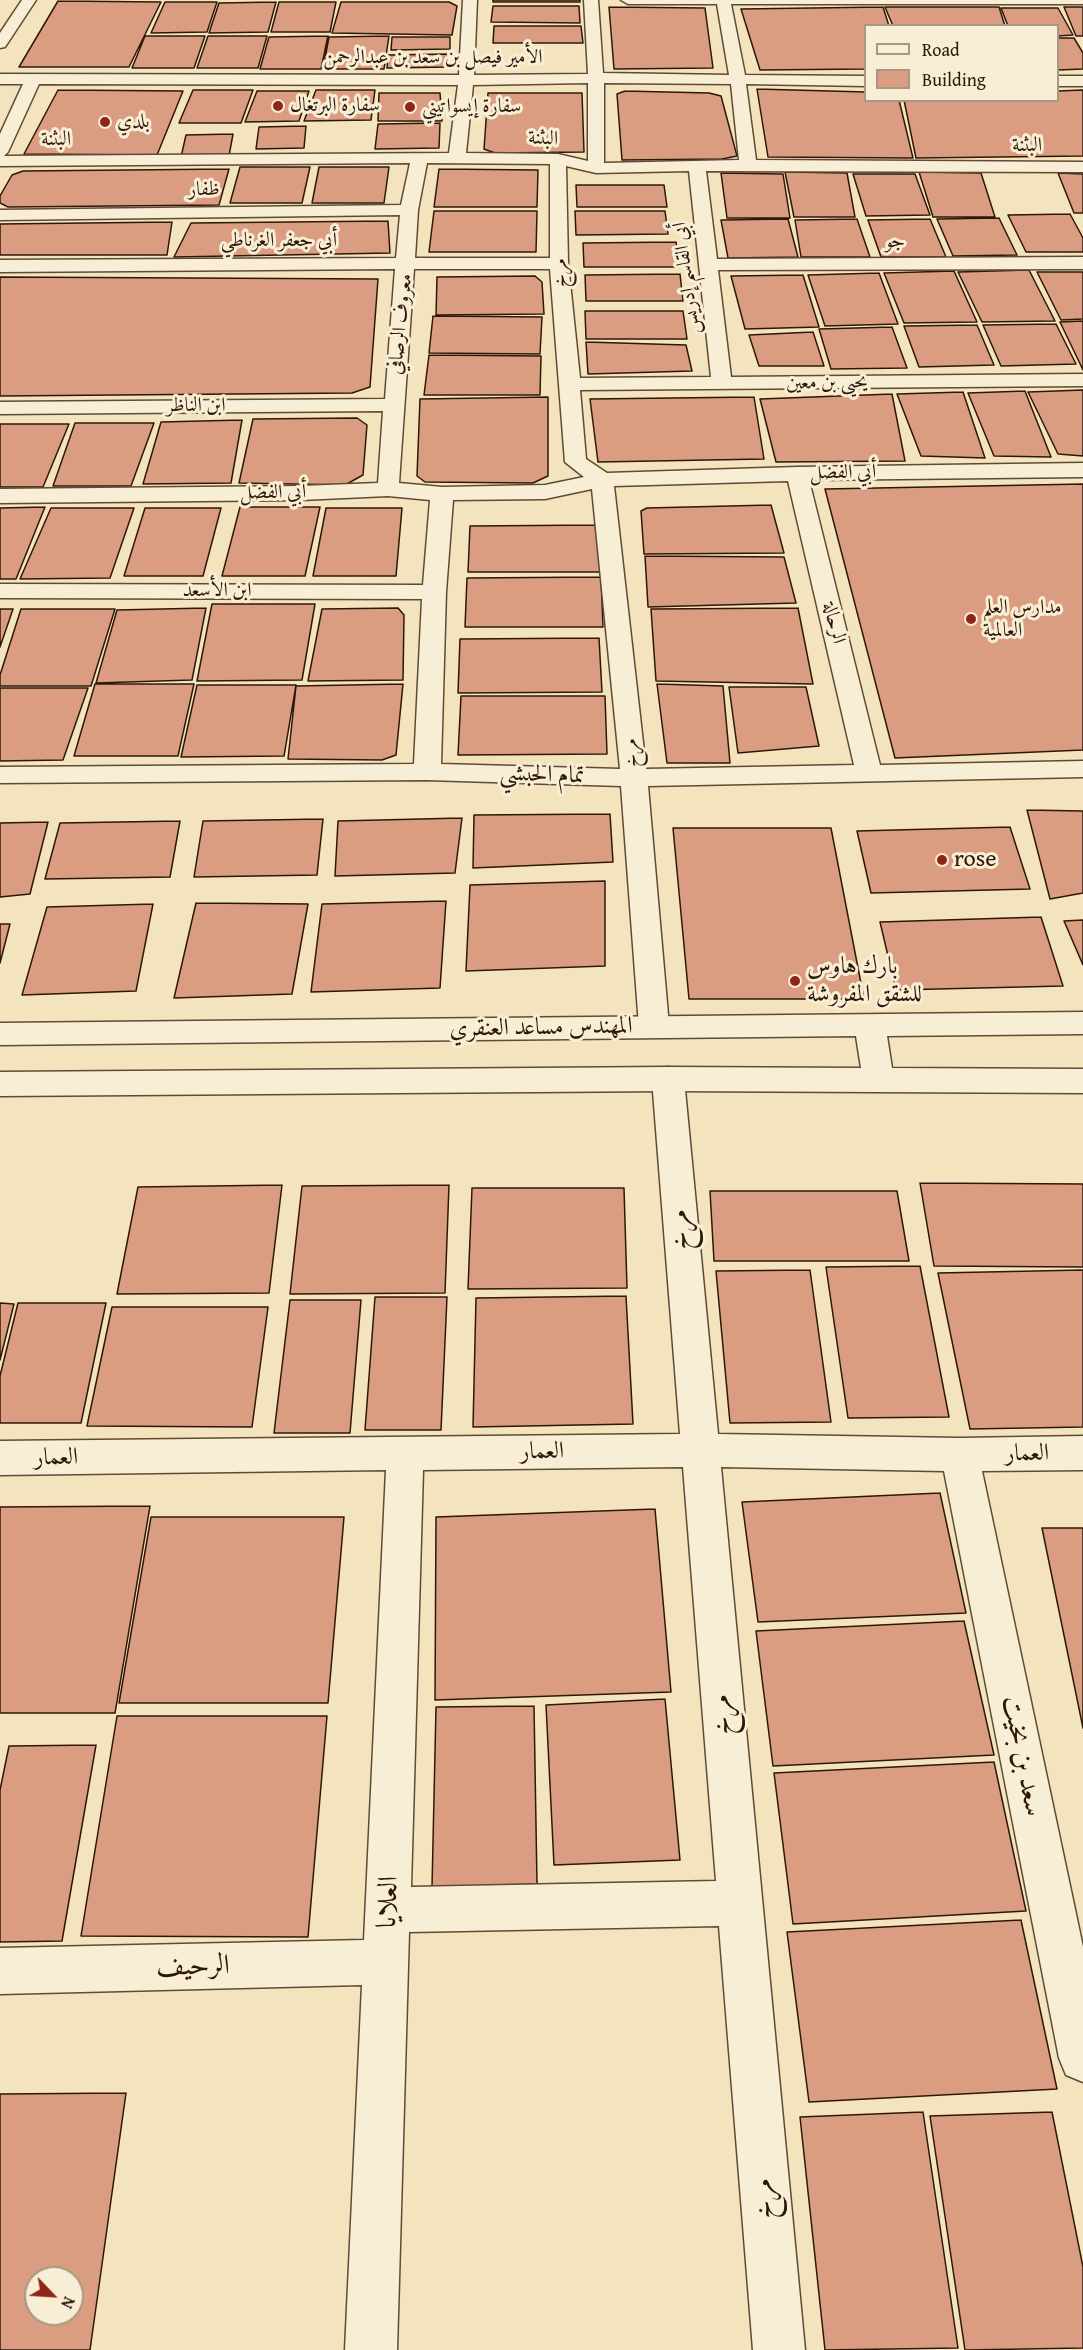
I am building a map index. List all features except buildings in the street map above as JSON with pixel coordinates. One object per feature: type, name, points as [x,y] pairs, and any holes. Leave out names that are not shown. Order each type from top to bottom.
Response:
[{"type":"street","points":[[0,44],[29,0]]},
{"type":"street","points":[[458,158],[466,80],[470,0]]},
{"type":"street","points":[[591,0],[596,78],[596,168]]},
{"type":"street","points":[[628,0],[1083,0]]},
{"type":"street","points":[[723,1],[738,81],[748,165]]},
{"type":"street","name":"الأمير فيصل بن سعد بن عبدالرحمن","points":[[0,79],[596,78],[864,81]]},
{"type":"street","points":[[0,152],[33,79]]},
{"type":"street","points":[[1059,81],[1083,81]]},
{"type":"street","name":"البثنة","points":[[0,161],[458,158],[558,159],[596,168],[697,168],[748,165],[1083,167]]},
{"type":"street","name":"معروف الرصافي","points":[[388,489],[410,210],[419,159]]},
{"type":"street","name":"مرخ","points":[[558,159],[559,262],[570,384],[572,436],[576,462],[602,480],[634,778],[654,1026]]},
{"type":"street","name":"أبي القاسم إدريس","points":[[697,168],[722,384]]},
{"type":"street","name":"ظفار","points":[[0,214],[410,210]]},
{"type":"street","name":"أبي جعفر الغرناطي","points":[[0,266],[559,262]]},
{"type":"street","name":"جو","points":[[707,265],[1083,263]]},
{"type":"street","name":"يحيى بن معين","points":[[570,384],[1083,380]]},
{"type":"street","name":"ابن الناظر","points":[[0,408],[393,405]]},
{"type":"street","name":"أبي الفضل","points":[[0,496],[302,493],[388,489],[442,494],[545,492],[602,480],[797,474],[1083,470]]},
{"type":"street","name":"الرحالة","points":[[797,474],[869,772]]},
{"type":"street","points":[[427,772],[434,592],[442,494]]},
{"type":"street","name":"ابن الأسعد","points":[[0,591],[434,592]]},
{"type":"street","name":"تمام الحبشي","points":[[0,775],[427,772],[634,778],[1083,769]]},
{"type":"street","name":"المهندس مساعد العنقري","points":[[0,1034],[1083,1023]]},
{"type":"street","points":[[870,1025],[878,1080]]},
{"type":"street","points":[[0,1084],[668,1079],[1083,1081]]},
{"type":"street","name":"مرخ","points":[[668,1079],[779,2350]]},
{"type":"street","name":"العمار","points":[[0,1458],[700,1450],[960,1455],[1083,1453]]},
{"type":"street","name":"العلايا","points":[[371,2350],[405,1454]]},
{"type":"street","name":"سعد بن بخيت","points":[[960,1455],[1083,2058]]},
{"type":"street","points":[[388,1910],[739,1903]]},
{"type":"street","name":"الرحيف","points":[[0,1971],[386,1962]]},
{"type":"place","name":"سفارة البرتغال","points":[[278,106]]},
{"type":"place","name":"سفارة إيسواتيني","points":[[410,107]]},
{"type":"place","name":"بلدي","points":[[105,122]]},
{"type":"place","name":"مدارس العلم العالمية","points":[[971,619]]},
{"type":"place","name":"rose","points":[[942,860]]},
{"type":"place","name":"بارك هاوس للشقق المفروشة","points":[[795,981]]}]
